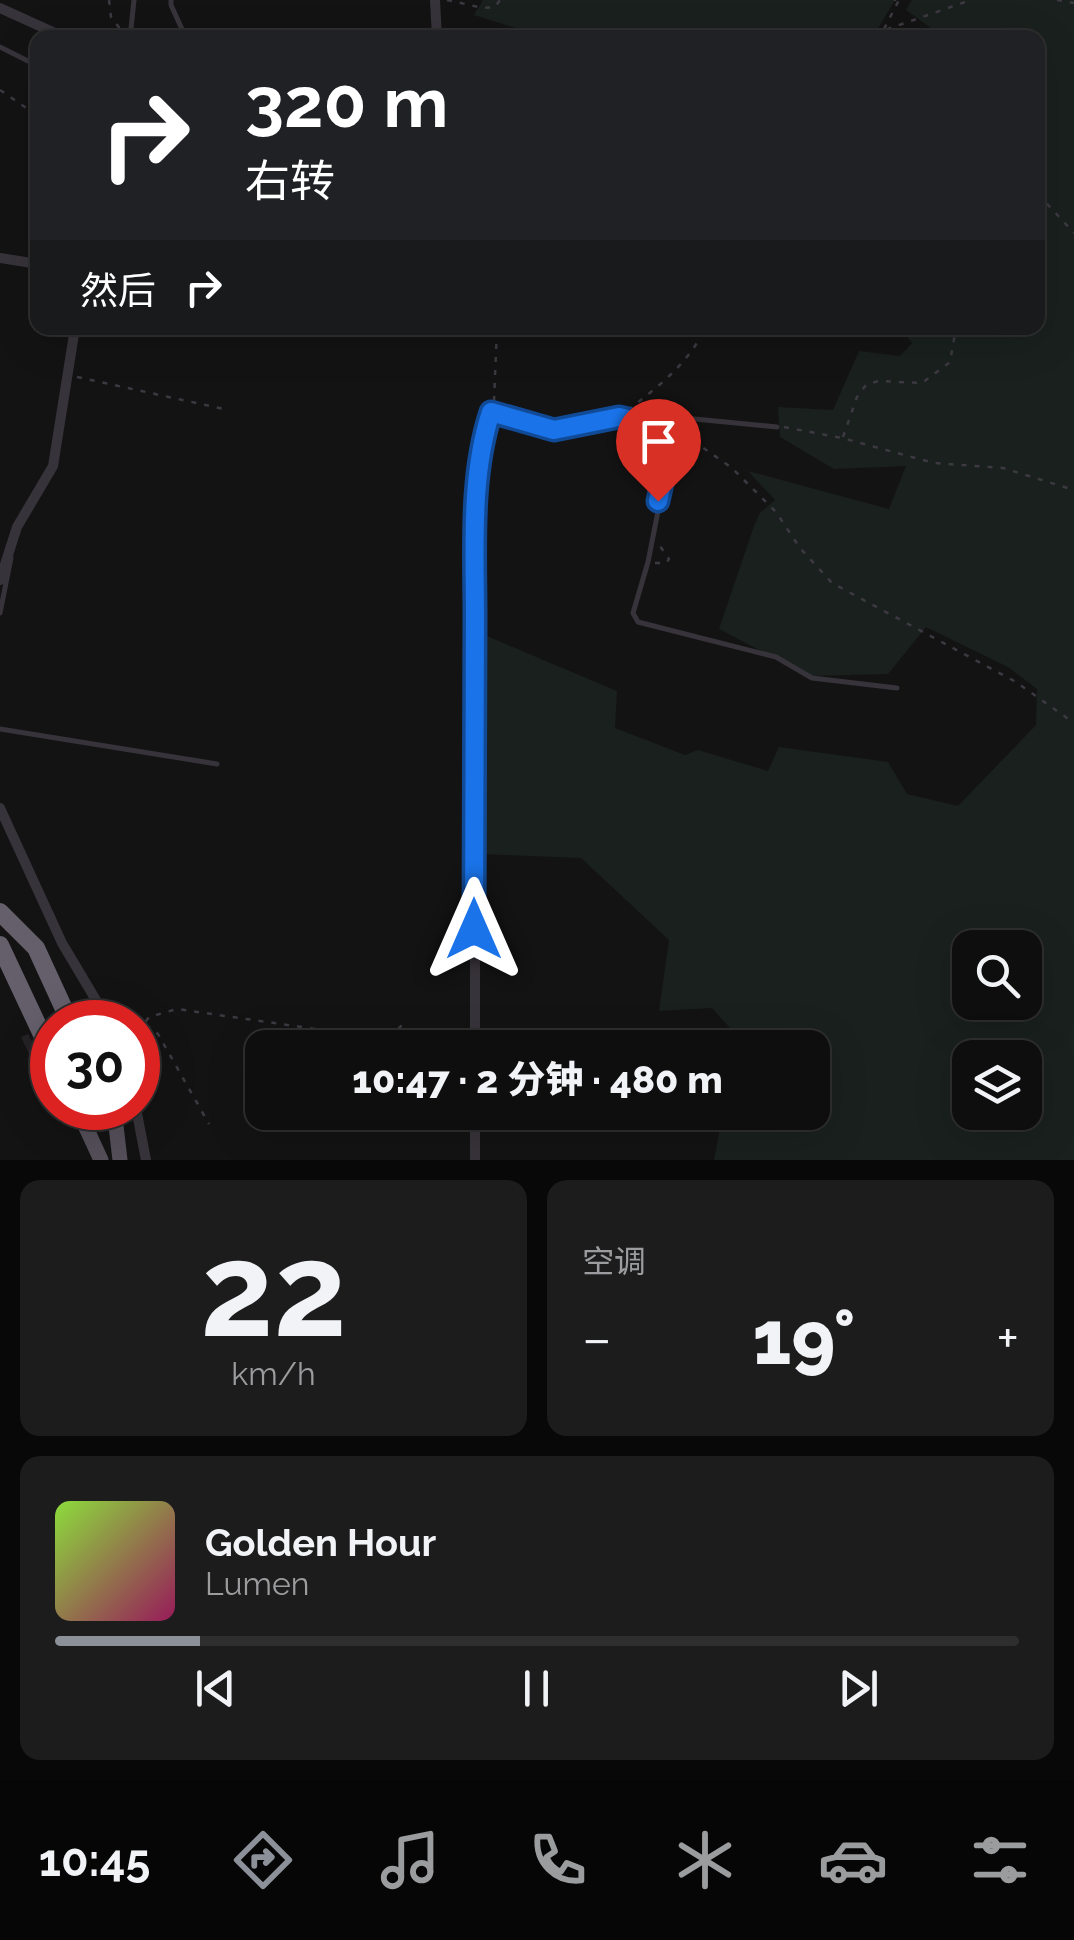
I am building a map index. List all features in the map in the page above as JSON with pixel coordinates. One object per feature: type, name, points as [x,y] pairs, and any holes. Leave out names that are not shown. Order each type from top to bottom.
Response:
[{"type":"highway","points":[[0,912],[36,948],[60,1000]]},
{"type":"highway","points":[[0,945],[30,1009]]},
{"type":"main road","points":[[87,1130],[101,1160]]},
{"type":"main road","points":[[116,1130],[120,1160]]},
{"type":"street","points":[[435,0],[436,30]]},
{"type":"street","points":[[0,8],[48,30]]},
{"type":"street","points":[[0,258],[30,263]]},
{"type":"street","points":[[0,580],[17,527],[53,466],[74,335]]},
{"type":"street","points":[[474,1030],[475,554],[478,475],[491,412]]},
{"type":"street","points":[[0,808],[62,943],[96,1000]]},
{"type":"street","points":[[140,1130],[146,1160]]},
{"type":"street","points":[[475,1130],[475,1160]]},
{"type":"lane","points":[[130,30],[134,0]]},
{"type":"lane","points":[[171,0],[182,30]]},
{"type":"lane","points":[[0,46],[30,62]]},
{"type":"lane","points":[[491,412],[554,430],[619,417],[674,430],[648,562],[633,613],[638,622],[776,658],[812,678],[898,688]]},
{"type":"lane","points":[[642,422],[664,416],[777,427]]},
{"type":"lane","points":[[0,613],[12,542]]},
{"type":"lane","points":[[0,729],[217,764]]},
{"type":"path","points":[[108,0],[111,17],[122,30]]},
{"type":"path","points":[[435,0],[483,8],[494,7],[500,0]]},
{"type":"path","points":[[883,30],[896,0]]},
{"type":"path","points":[[883,30],[971,0]]},
{"type":"path","points":[[1058,0],[1074,4]]},
{"type":"path","points":[[0,90],[30,111]]},
{"type":"path","points":[[1045,202],[1074,233]]},
{"type":"path","points":[[491,412],[496,335]]},
{"type":"path","points":[[619,417],[663,383],[702,335]]},
{"type":"path","points":[[842,438],[857,396],[866,385],[878,381],[922,383],[950,362],[955,335]]},
{"type":"path","points":[[66,375],[224,409]]},
{"type":"path","points":[[777,427],[842,438],[934,463],[1003,468],[1074,490]]},
{"type":"path","points":[[674,430],[690,436],[732,468],[776,512],[800,548],[832,583],[1016,682],[1074,723]]},
{"type":"path","points":[[648,562],[666,563],[669,559],[652,539]]},
{"type":"path","points":[[160,1014],[177,1009],[378,1038],[397,1030],[406,1021]]},
{"type":"path","points":[[160,1038],[209,1124]]},
{"type":"shaded area","points":[[483,0],[895,0],[877,30],[522,30],[474,15]]},
{"type":"shaded area","points":[[912,0],[1074,0],[1074,1160],[714,1160],[720,1130],[830,1130],[830,1030],[732,1030],[712,1008],[659,1011],[669,940],[581,858],[480,854],[482,634],[617,691],[615,728],[685,755],[698,750],[768,771],[779,747],[888,762],[907,794],[958,806],[1036,725],[1037,689],[1008,667],[926,627],[888,674],[809,676],[719,629],[754,526],[760,513],[775,500],[748,471],[889,509],[906,466],[834,469],[780,437],[778,407],[833,410],[859,351],[900,356],[912,343],[906,335],[1045,335],[1045,30],[934,30],[906,10]]},
{"type":"building","points":[[28,1034],[30,1038],[30,1056],[21,1037]]},
{"type":"route","points":[[474,929],[475,554],[478,475],[491,412],[554,430],[619,417],[674,430],[658,501]]}]
